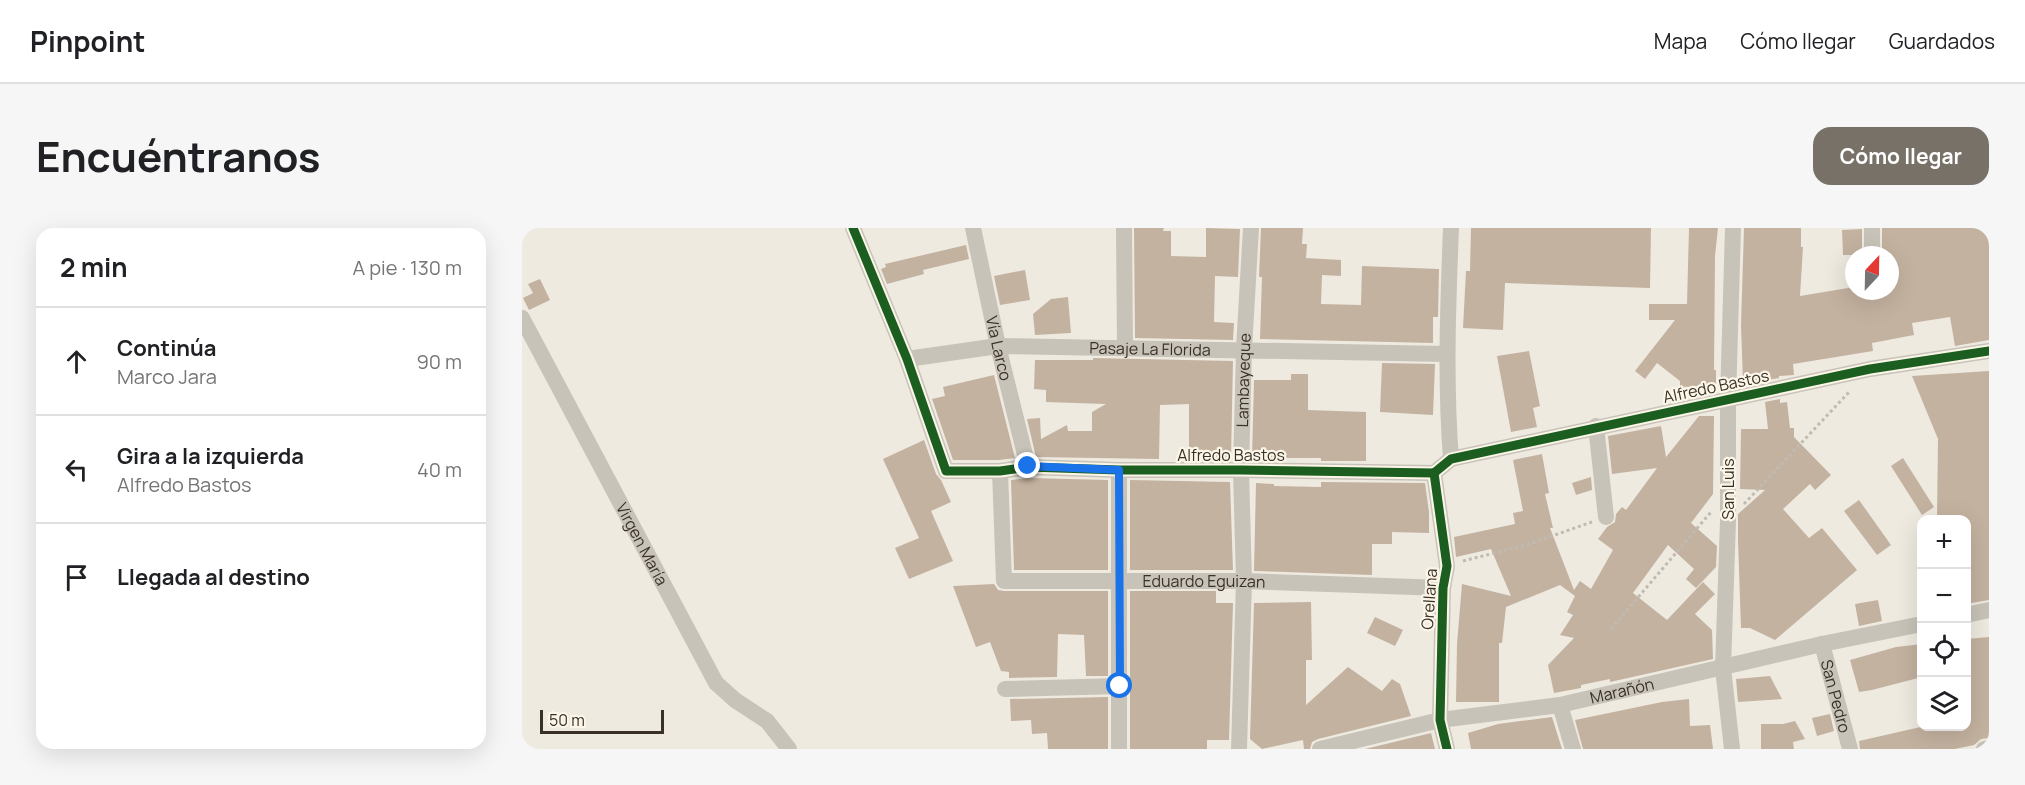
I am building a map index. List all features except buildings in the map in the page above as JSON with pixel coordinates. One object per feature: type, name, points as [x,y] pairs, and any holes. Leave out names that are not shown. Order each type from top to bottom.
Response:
[{"type":"street","points":[[853,228],[907,359]]},
{"type":"street","name":"Vía Larco","points":[[973,228],[998,345],[1028,466]]},
{"type":"street","points":[[1124,228],[1125,347]]},
{"type":"street","name":"Lambayeque","points":[[1239,749],[1244,581],[1241,470],[1244,350],[1251,228]]},
{"type":"street","points":[[1434,473],[1451,459],[1447,411],[1447,354],[1451,228]]},
{"type":"street","name":"San Luis","points":[[1732,749],[1723,668],[1733,228]]},
{"type":"street","points":[[1872,228],[1872,246]]},
{"type":"street","name":"Virgen María","points":[[522,318],[716,683],[735,700],[767,721],[789,749]]},
{"type":"street","name":"Pasaje La Florida","points":[[907,359],[998,345],[1447,354]]},
{"type":"street","name":"Alfredo Bastos","points":[[1451,459],[1596,426],[1870,369],[1989,351]]},
{"type":"street","name":"Alfredo Bastos","points":[[907,359],[946,471],[1000,471],[1028,466],[1119,470],[1434,473]]},
{"type":"street","points":[[1596,426],[1606,517]]},
{"type":"street","points":[[1119,470],[1119,749]]},
{"type":"street","name":"Eduardo Eguizan","points":[[1000,471],[1004,581],[1244,581],[1443,588]]},
{"type":"street","name":"Orellana","points":[[1434,473],[1447,566],[1443,588],[1440,720],[1447,749]]},
{"type":"street","points":[[1971,614],[1989,610]]},
{"type":"street","name":"Marañón","points":[[1320,749],[1440,720],[1560,705],[1822,644],[1917,625]]},
{"type":"street","name":"San Pedro","points":[[1822,644],[1850,749]]},
{"type":"street","points":[[1005,689],[1120,686]]},
{"type":"street","points":[[1560,705],[1572,749]]},
{"type":"street","points":[[1984,749],[1989,748]]},
{"type":"path","points":[[1728,521],[1870,369]]},
{"type":"path","points":[[1611,629],[1728,492]]},
{"type":"path","points":[[1447,566],[1526,545],[1606,517]]},
{"type":"cycle path","points":[[853,228],[907,359],[946,471],[1000,471],[1028,467],[1434,473]]},
{"type":"cycle path","points":[[1447,749],[1440,720],[1443,588],[1447,566],[1434,473],[1451,459],[1870,369],[1989,351]]},
{"type":"route","points":[[1028,466],[1119,470],[1120,686]]}]
